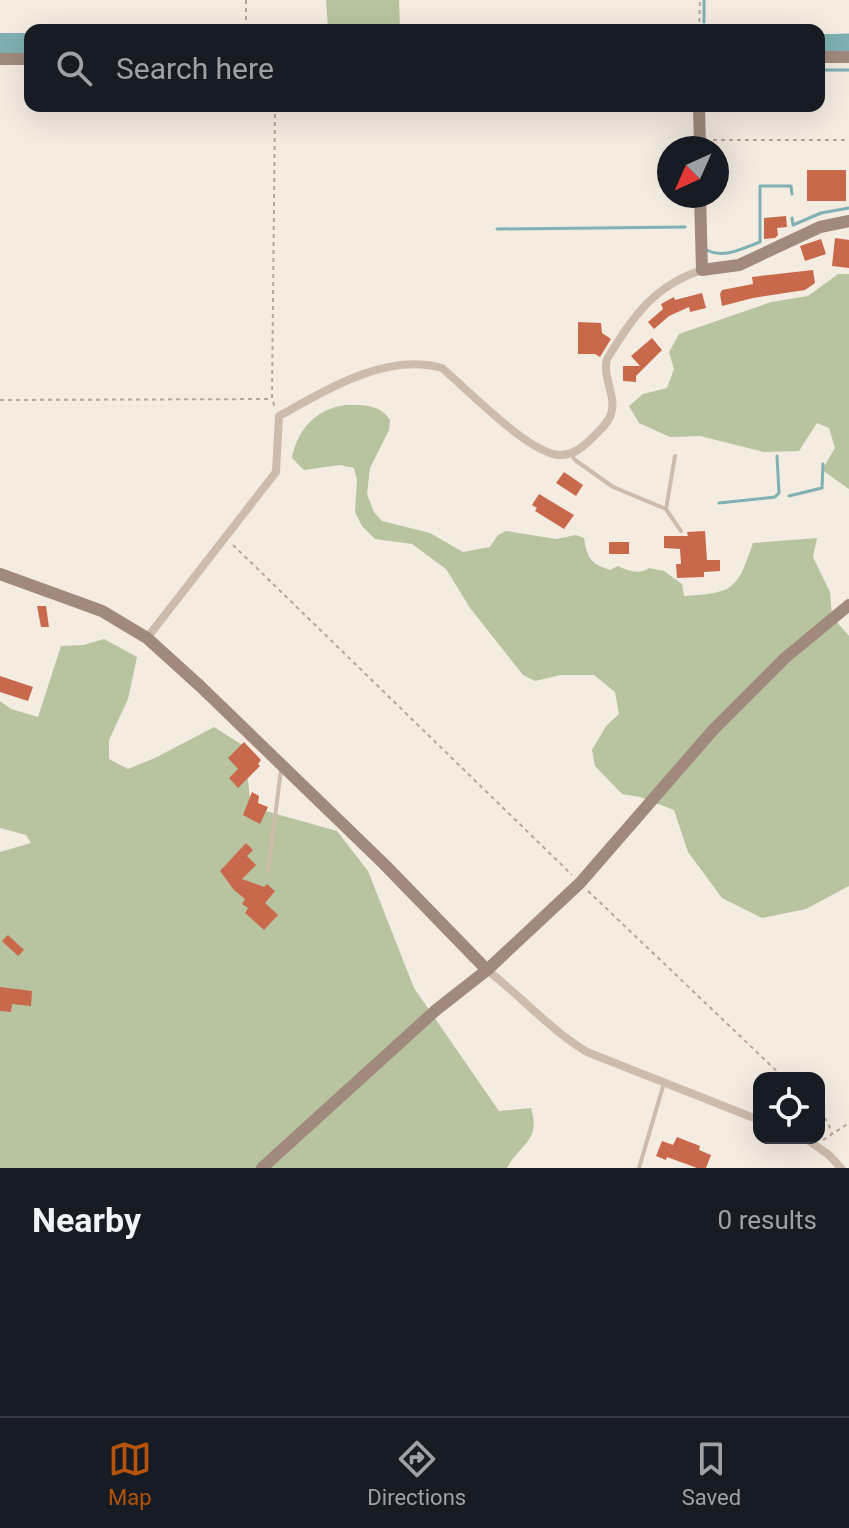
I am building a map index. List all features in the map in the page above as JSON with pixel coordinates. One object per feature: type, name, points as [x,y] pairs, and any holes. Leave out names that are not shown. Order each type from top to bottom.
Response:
[{"type":"street","points":[[825,57],[849,57]]},
{"type":"street","points":[[0,59],[24,59]]},
{"type":"street","points":[[699,112],[700,136]]},
{"type":"street","points":[[700,208],[702,270]]},
{"type":"street","points":[[147,638],[276,472],[279,416],[358,375],[426,363],[442,368],[528,441],[558,456],[571,454],[610,417],[613,405],[604,369],[619,339],[659,290],[676,279],[702,270],[739,265],[820,227],[849,221]]},
{"type":"street","points":[[0,574],[102,611],[147,638],[282,765],[487,970],[566,1039],[587,1052],[753,1118]]},
{"type":"street","points":[[262,1168],[436,1010],[487,970],[580,883],[713,730],[785,658],[849,605]]},
{"type":"street","points":[[816,1144],[841,1168]]},
{"type":"lane","points":[[571,454],[613,487],[666,509],[681,531]]},
{"type":"lane","points":[[666,509],[675,456]]},
{"type":"lane","points":[[268,871],[282,765]]},
{"type":"lane","points":[[639,1168],[664,1083]]},
{"type":"path","points":[[246,0],[246,24]]},
{"type":"path","points":[[699,24],[700,0]]},
{"type":"path","points":[[275,112],[272,398],[279,416]]},
{"type":"path","points":[[729,143],[849,140]]},
{"type":"path","points":[[0,400],[272,398]]},
{"type":"path","points":[[225,537],[778,1072]]},
{"type":"path","points":[[825,1119],[832,1134]]},
{"type":"path","points":[[825,1138],[849,1123]]},
{"type":"green space","points":[[326,0],[399,0],[400,24],[328,24]]},
{"type":"green space","points":[[838,274],[849,274],[849,489],[822,470],[835,448],[829,428],[817,423],[799,451],[764,452],[700,436],[670,437],[639,423],[629,406],[643,394],[667,388],[674,369],[669,352],[679,334],[771,302],[808,296]]},
{"type":"green space","points":[[345,405],[376,408],[390,420],[389,430],[370,468],[367,494],[374,512],[382,521],[430,533],[463,552],[490,547],[498,535],[506,531],[556,539],[576,535],[584,538],[594,563],[610,570],[618,566],[634,572],[649,568],[664,571],[682,584],[684,596],[714,593],[731,586],[742,571],[753,543],[817,538],[813,557],[830,592],[832,616],[849,636],[849,886],[806,909],[762,918],[722,898],[688,852],[674,810],[640,797],[622,794],[595,766],[592,750],[606,726],[619,714],[615,692],[594,675],[561,675],[535,681],[523,675],[470,608],[446,569],[412,544],[375,539],[362,526],[355,512],[357,480],[354,468],[340,465],[304,470],[292,458],[298,438],[310,422],[325,411]]},
{"type":"green space","points":[[104,639],[137,657],[128,699],[109,740],[109,759],[128,769],[214,727],[244,746],[251,807],[337,831],[368,871],[414,988],[499,1111],[531,1108],[531,1135],[507,1168],[0,1168],[0,852],[31,843],[26,835],[0,828],[0,701],[11,709],[38,717],[61,646],[83,645]]},
{"type":"building","points":[[807,170],[846,170],[846,201],[807,201]]},
{"type":"building","points":[[786,216],[787,227],[777,228],[775,238],[764,239],[764,218]]},
{"type":"building","points":[[835,238],[849,240],[849,268],[832,266]]},
{"type":"building","points":[[821,239],[826,254],[805,261],[800,246]]},
{"type":"building","points":[[813,270],[815,283],[805,290],[722,306],[722,290],[753,284],[752,277]]},
{"type":"building","points":[[702,293],[706,308],[690,312],[689,307],[669,316],[654,329],[648,322],[663,309],[661,304],[674,297],[675,300]]},
{"type":"building","points":[[578,322],[601,323],[602,333],[611,339],[600,357],[578,354]]},
{"type":"building","points":[[652,338],[662,350],[636,376],[636,382],[623,381],[623,366],[640,366],[631,356]]},
{"type":"building","points":[[564,472],[583,485],[576,496],[556,483]]},
{"type":"building","points":[[539,494],[574,515],[564,529],[535,511],[537,508],[532,505]]},
{"type":"building","points":[[705,531],[707,560],[720,560],[720,571],[704,572],[704,577],[677,578],[676,564],[681,564],[680,549],[664,548],[664,536],[688,536],[687,532]]},
{"type":"building","points":[[609,542],[629,542],[629,554],[609,554]]},
{"type":"building","points":[[37,606],[46,606],[49,627],[41,627]]},
{"type":"building","points":[[0,676],[33,687],[28,701],[0,692]]},
{"type":"building","points":[[244,742],[261,760],[260,766],[238,788],[229,778],[238,769],[228,758]]},
{"type":"building","points":[[252,792],[259,796],[258,803],[268,807],[260,824],[243,815]]},
{"type":"building","points":[[246,843],[253,850],[247,856],[256,865],[242,879],[264,887],[267,884],[275,891],[265,903],[278,915],[264,930],[245,913],[248,908],[242,904],[245,899],[220,871]]},
{"type":"building","points":[[8,935],[24,950],[18,956],[2,941]]},
{"type":"building","points":[[0,987],[32,991],[31,1006],[12,1004],[11,1012],[0,1011]]},
{"type":"building","points":[[677,1137],[700,1146],[699,1150],[711,1155],[706,1168],[656,1156],[662,1141],[673,1145]]},
{"type":"waterway","points":[[704,0],[704,22]]},
{"type":"waterway","points":[[825,36],[849,35]]},
{"type":"waterway","points":[[0,43],[24,43]]},
{"type":"waterway","points":[[825,44],[849,44]]},
{"type":"waterway","points":[[825,70],[849,70]]},
{"type":"waterway","points":[[707,250],[727,253],[760,242],[760,186],[791,186],[792,194]]},
{"type":"waterway","points":[[792,218],[793,225],[821,213],[849,208]]},
{"type":"waterway","points":[[497,229],[685,227]]},
{"type":"waterway","points":[[719,503],[775,497],[779,493],[777,456]]},
{"type":"waterway","points":[[789,496],[822,488],[823,464]]}]
